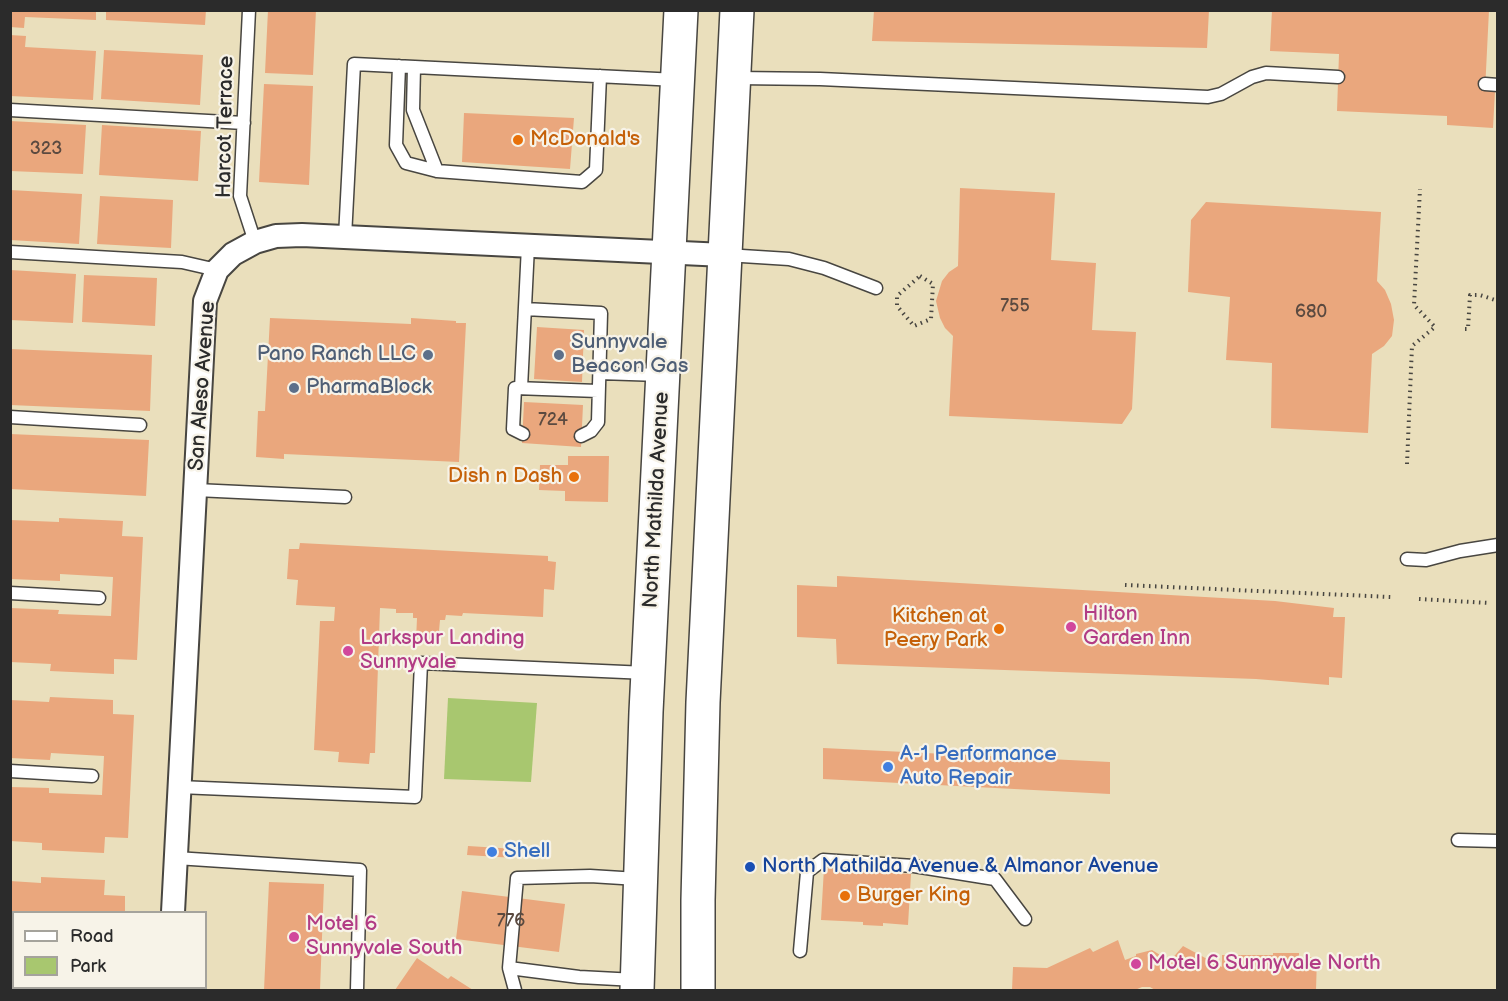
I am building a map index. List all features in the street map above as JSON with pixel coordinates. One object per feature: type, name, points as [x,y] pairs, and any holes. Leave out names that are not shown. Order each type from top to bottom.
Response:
[{"type":"main road","name":"North Mathilda Avenue","points":[[637,985],[648,673],[681,10]]},
{"type":"main road","points":[[698,990],[700,781],[737,10]]},
{"type":"street","name":"San Aleso Avenue","points":[[173,911],[205,301],[217,270],[233,254],[255,242],[276,236],[345,237],[724,255]]},
{"type":"lane","name":"Harcot Terrace","points":[[249,10],[240,196],[255,242]]},
{"type":"lane","points":[[345,237],[354,64],[678,80]]},
{"type":"lane","points":[[399,66],[396,145],[406,163],[437,171],[582,182],[596,171],[600,76]]},
{"type":"lane","points":[[414,67],[413,110],[437,171]]},
{"type":"lane","points":[[734,78],[820,79],[1208,97],[1221,94],[1252,77],[1266,73],[1338,77]]},
{"type":"lane","points":[[10,110],[244,123]]},
{"type":"lane","points":[[521,388],[528,246]]},
{"type":"lane","points":[[10,252],[182,262],[217,270]]},
{"type":"lane","points":[[724,255],[789,259],[824,268],[876,288]]},
{"type":"lane","points":[[525,309],[601,313],[598,422],[591,431],[581,436]]},
{"type":"lane","points":[[599,373],[663,375]]},
{"type":"lane","points":[[523,434],[513,429],[515,388],[598,391]]},
{"type":"lane","points":[[10,417],[140,424]]},
{"type":"lane","points":[[196,490],[345,497]]},
{"type":"lane","points":[[1407,559],[1426,560],[1497,544]]},
{"type":"lane","points":[[10,593],[99,598]]},
{"type":"lane","points":[[179,787],[415,797],[421,663],[648,673]]},
{"type":"lane","points":[[10,771],[92,776]]},
{"type":"lane","points":[[1458,840],[1497,841]]},
{"type":"lane","points":[[176,858],[360,870],[357,990]]},
{"type":"lane","points":[[800,951],[807,872],[823,860],[914,866],[995,879],[1025,919]]},
{"type":"lane","points":[[515,990],[509,968],[517,878],[590,876],[640,879]]},
{"type":"lane","points":[[509,968],[637,985]]},
{"type":"path","points":[[1407,464],[1412,346],[1436,327],[1414,305],[1420,189]]},
{"type":"path","points":[[920,276],[933,284],[934,301],[931,319],[914,326],[894,304],[897,296],[920,276]]},
{"type":"path","points":[[1465,329],[1468,329],[1470,295],[1480,295],[1497,301]]},
{"type":"path","points":[[1125,585],[1391,597]]},
{"type":"path","points":[[1419,599],[1489,603]]},
{"type":"green space","points":[[448,698],[537,703],[531,782],[444,779]]},
{"type":"building","points":[[10,10],[96,10],[96,20],[25,17],[24,28],[10,27]]},
{"type":"building","points":[[106,10],[206,10],[205,25],[106,20]]},
{"type":"building","points":[[268,10],[316,10],[313,75],[265,73]]},
{"type":"building","points":[[874,10],[1209,10],[1207,48],[872,41]]},
{"type":"building","points":[[1272,10],[1489,10],[1485,91],[1495,91],[1493,128],[1447,125],[1447,116],[1337,111],[1339,54],[1270,51]]},
{"type":"building","points":[[10,35],[26,36],[25,47],[96,51],[93,100],[10,96]]},
{"type":"building","points":[[104,50],[203,55],[200,105],[101,99]]},
{"type":"building","points":[[264,84],[313,86],[309,185],[259,182]]},
{"type":"building","name":"McDonald's","points":[[464,113],[574,118],[570,169],[462,162]]},
{"type":"building","points":[[10,121],[86,125],[83,174],[10,171]]},
{"type":"building","points":[[102,125],[201,131],[198,181],[99,175]]},
{"type":"building","points":[[960,188],[1055,193],[1051,260],[1096,263],[1092,330],[1136,332],[1132,409],[1122,424],[949,416],[953,336],[945,328],[940,318],[936,301],[942,281],[958,266]]},
{"type":"building","points":[[10,190],[82,194],[79,244],[10,240]]},
{"type":"building","points":[[100,196],[173,200],[171,248],[97,244]]},
{"type":"building","points":[[1206,202],[1381,212],[1377,281],[1385,290],[1394,320],[1392,336],[1384,346],[1372,354],[1368,433],[1271,428],[1272,363],[1226,360],[1230,297],[1188,292],[1191,220]]},
{"type":"building","points":[[10,270],[76,274],[73,323],[10,320]]},
{"type":"building","points":[[84,275],[157,278],[155,326],[82,322]]},
{"type":"building","points":[[270,318],[411,324],[411,318],[466,323],[459,462],[284,454],[284,459],[256,457],[258,411],[265,411]]},
{"type":"building","name":"Sunnyvale Beacon Gas","points":[[537,327],[584,330],[582,382],[534,379]]},
{"type":"building","points":[[10,349],[152,355],[150,411],[10,405]]},
{"type":"building","points":[[524,402],[583,405],[581,447],[522,443]]},
{"type":"building","points":[[10,434],[149,440],[146,496],[10,489]]},
{"type":"building","name":"Dish n Dash","points":[[568,456],[609,456],[608,502],[565,501],[565,491],[539,490],[540,465],[568,465]]},
{"type":"building","points":[[59,518],[123,521],[122,536],[143,537],[137,660],[114,659],[114,674],[50,671],[51,664],[10,662],[10,608],[59,610],[58,614],[111,616],[113,577],[60,574],[60,581],[10,579],[10,520],[59,522]]},
{"type":"building","name":"Larkspur Landing Sunnyvale","points":[[300,543],[548,556],[548,561],[556,562],[554,590],[544,589],[543,617],[463,613],[462,616],[446,615],[445,620],[440,620],[438,642],[416,641],[417,618],[413,618],[413,613],[396,613],[396,609],[380,608],[375,753],[370,753],[369,764],[338,762],[339,752],[314,750],[320,621],[334,621],[335,607],[296,605],[298,580],[287,579],[289,549],[299,549]]},
{"type":"building","name":"Hilton Garden Inn","points":[[837,576],[1275,601],[1334,608],[1333,617],[1345,617],[1342,678],[1329,677],[1329,685],[1256,679],[837,664],[836,639],[797,637],[797,585],[837,587]]},
{"type":"building","points":[[50,697],[113,700],[113,714],[134,715],[128,838],[105,837],[104,853],[42,850],[42,843],[10,841],[10,787],[49,788],[49,793],[102,795],[104,756],[51,753],[50,760],[10,758],[10,700],[49,702]]},
{"type":"building","points":[[823,748],[1110,762],[1110,794],[823,779]]},
{"type":"building","name":"Shell","points":[[468,846],[516,849],[515,858],[467,855]]},
{"type":"building","points":[[824,868],[911,874],[908,925],[883,923],[883,926],[863,925],[863,922],[821,920]]},
{"type":"building","points":[[41,877],[105,880],[104,895],[125,896],[125,911],[12,911],[12,939],[10,939],[10,881],[41,883]]},
{"type":"building","name":"Motel 6 Sunnyvale South","points":[[269,882],[324,884],[320,990],[264,990]]},
{"type":"building","name":"Shell","points":[[462,891],[565,904],[559,952],[456,939]]},
{"type":"building","name":"Motel 6 Sunnyvale North","points":[[1118,940],[1125,960],[1136,954],[1152,950],[1170,961],[1183,946],[1222,967],[1222,955],[1299,953],[1299,957],[1317,957],[1316,990],[1155,990],[1142,987],[1135,990],[1012,990],[1013,967],[1047,968],[1090,948],[1093,952]]},
{"type":"building","points":[[417,958],[448,979],[451,976],[473,990],[395,990]]},
{"type":"building","points":[[10,968],[12,968],[12,989],[121,989],[121,990],[10,990]]},
{"type":"place","name":"McDonald's","points":[[518,140]]},
{"type":"place","name":"Pano Ranch LLC","points":[[428,355]]},
{"type":"place","name":"Sunnyvale Beacon Gas","points":[[559,355]]},
{"type":"place","name":"PharmaBlock","points":[[294,388]]},
{"type":"place","name":"Dish n Dash","points":[[574,477]]},
{"type":"place","name":"Hilton Garden Inn","points":[[1071,627]]},
{"type":"place","name":"Kitchen at Peery Park","points":[[999,629]]},
{"type":"place","name":"Larkspur Landing Sunnyvale","points":[[348,651]]},
{"type":"place","name":"A-1 Performance Auto Repair","points":[[888,767]]},
{"type":"place","name":"Shell","points":[[492,852]]},
{"type":"place","name":"North Mathilda Avenue & Almanor Avenue","points":[[750,867]]},
{"type":"place","name":"Burger King","points":[[845,896]]},
{"type":"place","name":"Motel 6 Sunnyvale South","points":[[294,937]]},
{"type":"place","name":"Motel 6 Sunnyvale North","points":[[1136,964]]}]
